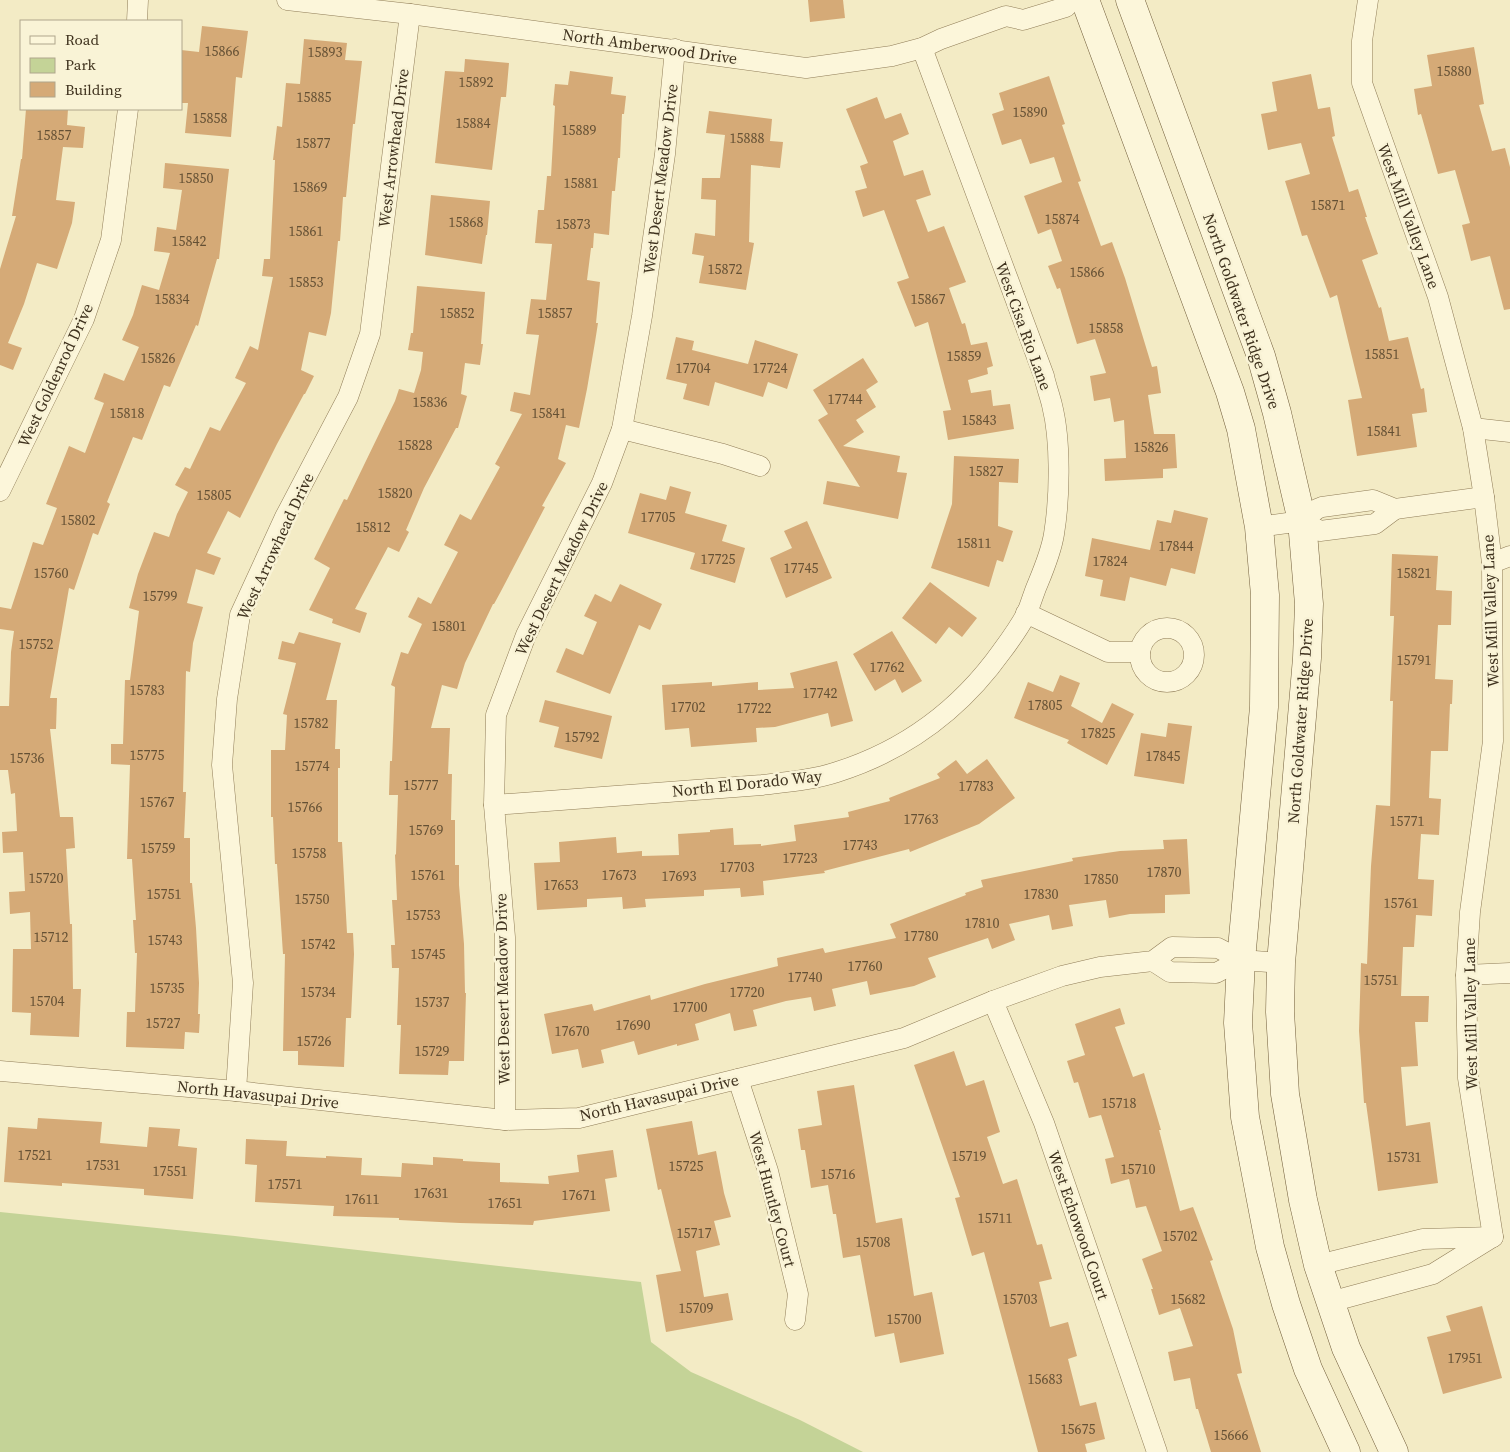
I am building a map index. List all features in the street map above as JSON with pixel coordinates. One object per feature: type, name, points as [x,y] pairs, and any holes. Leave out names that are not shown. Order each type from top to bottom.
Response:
[{"type":"street","points":[[137,20],[138,0]]},
{"type":"street","name":"North Amberwood Drive","points":[[288,0],[410,14],[806,68],[892,56],[922,48],[1009,8],[1023,20],[1066,7],[1071,0]]},
{"type":"street","points":[[1085,0],[1230,392],[1241,430],[1260,527],[1265,595],[1264,707],[1241,960],[1238,1023],[1245,1117],[1270,1247],[1286,1304],[1308,1369],[1346,1452]]},
{"type":"street","name":"North Goldwater Ridge Drive","points":[[1130,0],[1261,356],[1278,413],[1302,521],[1309,604],[1307,658],[1281,963],[1280,1012],[1286,1102],[1303,1200],[1318,1265],[1346,1348],[1394,1452]]},
{"type":"street","name":"West Mill Valley Lane","points":[[1368,0],[1362,41],[1362,83],[1438,297],[1472,428],[1484,497],[1501,559],[1493,741],[1470,912],[1466,975],[1468,1078],[1493,1237]]},
{"type":"street","name":"West Arrowhead Drive","points":[[236,1091],[243,983],[222,765],[228,699],[240,615],[285,517],[348,397],[370,334],[410,14]]},
{"type":"street","name":"West Cisa Rio Lane","points":[[922,48],[1044,376],[1053,407],[1058,458],[1058,494],[1054,535],[1045,566],[1026,613]]},
{"type":"street","name":"West Desert Meadow Drive","points":[[505,1120],[505,937],[494,805],[496,715],[526,635],[602,483],[622,429],[642,316],[665,154],[676,49]]},
{"type":"street","name":"West Goldenrod Drive","points":[[0,491],[84,319],[111,240],[128,110]]},
{"type":"street","points":[[1472,428],[1510,432]]},
{"type":"street","points":[[622,429],[723,454],[760,466]]},
{"type":"street","points":[[1260,527],[1302,521],[1320,532],[1366,526],[1375,524],[1395,509],[1484,497]]},
{"type":"street","points":[[1026,613],[1108,652],[1140,652]]},
{"type":"street","name":"North El Dorado Way","points":[[494,805],[762,785],[835,773],[868,761],[897,747],[932,725],[960,702],[988,672],[1026,613]]},
{"type":"street","points":[[1241,960],[1281,963]]},
{"type":"street","name":"North Havasupai Drive","points":[[0,1071],[236,1091],[505,1120],[579,1118],[904,1038],[993,1001],[1062,976],[1100,967],[1153,961],[1170,972],[1216,973],[1241,960]]},
{"type":"street","points":[[1466,975],[1510,972]]},
{"type":"street","name":"West Echowood Court","points":[[993,1001],[1044,1123],[1156,1452]]},
{"type":"street","name":"West Huntley Court","points":[[738,1078],[768,1171],[798,1294],[795,1320]]},
{"type":"street","points":[[1318,1265],[1423,1239],[1493,1237]]},
{"type":"street","points":[[1330,1302],[1433,1274],[1493,1237]]},
{"type":"green space","points":[[0,1212],[235,1236],[641,1282],[651,1342],[691,1372],[800,1420],[863,1452],[0,1452]]},
{"type":"building","points":[[808,0],[843,0],[845,18],[810,22]]},
{"type":"building","points":[[202,26],[248,31],[242,78],[236,77],[231,137],[185,133],[188,103],[182,103],[182,50],[199,52]]},
{"type":"building","points":[[304,39],[347,43],[345,60],[362,61],[355,124],[353,124],[346,197],[343,197],[340,241],[338,241],[331,313],[326,336],[309,332],[301,370],[314,376],[240,518],[228,511],[207,553],[221,558],[214,575],[196,569],[187,603],[203,607],[193,643],[190,672],[186,671],[183,792],[186,792],[184,838],[190,838],[190,883],[192,883],[196,928],[199,983],[198,1014],[200,1014],[199,1033],[185,1032],[184,1049],[126,1047],[127,1012],[135,1012],[137,953],[135,953],[133,920],[136,920],[132,859],[127,859],[130,765],[111,764],[111,744],[123,744],[125,680],[130,680],[139,611],[129,608],[138,574],[154,532],[169,537],[177,514],[188,492],[175,485],[185,467],[190,469],[210,427],[220,431],[246,383],[235,378],[250,346],[258,350],[273,277],[262,276],[264,259],[270,259],[275,160],[273,160],[277,126],[282,127],[286,83],[300,84]]},
{"type":"building","points":[[1474,47],[1484,104],[1479,105],[1492,151],[1505,148],[1510,167],[1510,309],[1504,310],[1490,256],[1471,261],[1462,225],[1470,223],[1455,170],[1438,174],[1421,114],[1418,115],[1414,89],[1432,86],[1427,55]]},
{"type":"building","points":[[465,59],[509,63],[506,97],[501,97],[492,170],[435,163],[445,71],[464,72]]},
{"type":"building","points":[[570,71],[613,77],[611,94],[626,96],[624,114],[622,114],[620,158],[618,158],[615,191],[612,191],[609,235],[594,233],[593,248],[591,248],[587,280],[600,282],[596,323],[598,323],[587,389],[579,428],[566,425],[558,459],[566,463],[542,506],[545,507],[493,604],[465,663],[457,689],[442,685],[431,728],[450,728],[448,774],[452,774],[451,820],[455,820],[455,865],[459,865],[464,944],[466,993],[464,1061],[449,1061],[448,1075],[399,1074],[401,1025],[397,1025],[399,968],[392,968],[391,945],[395,945],[392,900],[397,900],[395,855],[398,795],[389,795],[395,687],[391,685],[401,652],[408,654],[422,624],[408,617],[418,597],[431,604],[458,552],[444,545],[460,514],[471,520],[500,467],[495,464],[522,414],[510,411],[514,392],[530,395],[539,335],[526,334],[531,299],[546,300],[552,244],[535,243],[538,210],[544,210],[547,176],[551,176],[555,84],[568,85]]},
{"type":"building","points":[[1311,74],[1318,109],[1330,107],[1335,136],[1332,137],[1349,192],[1358,189],[1367,217],[1365,217],[1378,254],[1362,260],[1379,308],[1381,307],[1389,341],[1408,337],[1421,389],[1424,388],[1427,412],[1412,414],[1417,447],[1357,456],[1348,400],[1362,398],[1337,295],[1330,298],[1307,235],[1302,236],[1285,181],[1310,174],[1301,143],[1268,150],[1261,114],[1277,111],[1272,82]]},
{"type":"building","points":[[1049,76],[1065,124],[1062,125],[1081,181],[1078,182],[1101,246],[1112,242],[1152,367],[1157,366],[1161,393],[1148,395],[1154,434],[1175,434],[1177,468],[1163,469],[1163,478],[1105,481],[1104,459],[1126,458],[1124,420],[1114,422],[1110,398],[1094,401],[1090,376],[1106,373],[1095,339],[1077,344],[1060,288],[1057,289],[1048,266],[1062,261],[1051,229],[1038,234],[1024,196],[1062,182],[1054,157],[1030,164],[1021,139],[1002,145],[992,114],[1004,110],[999,93]]},
{"type":"building","points":[[877,97],[885,119],[901,113],[909,134],[893,141],[904,176],[923,170],[931,195],[916,200],[928,232],[944,226],[966,282],[949,288],[962,324],[965,323],[971,345],[987,342],[993,366],[987,368],[988,374],[968,380],[971,393],[991,390],[993,406],[1010,404],[1014,429],[948,440],[943,411],[951,410],[928,322],[915,327],[897,282],[909,278],[884,210],[863,217],[855,191],[867,188],[860,166],[868,163],[846,109]]},
{"type":"building","points":[[26,110],[68,110],[67,125],[85,127],[83,148],[63,147],[56,200],[75,202],[72,223],[57,269],[37,263],[24,304],[8,343],[22,348],[13,370],[0,365],[0,269],[16,216],[12,216],[22,159]]},
{"type":"building","points":[[709,111],[772,119],[770,141],[783,142],[780,168],[751,165],[749,242],[754,243],[746,290],[699,283],[704,256],[692,254],[695,233],[715,236],[716,200],[701,199],[702,178],[720,178],[725,135],[706,133]]},
{"type":"building","points":[[165,163],[229,169],[219,259],[217,259],[198,326],[196,325],[170,387],[164,385],[142,440],[133,437],[107,502],[110,504],[98,535],[93,533],[74,590],[69,588],[50,698],[57,698],[56,729],[50,729],[60,817],[73,817],[75,848],[66,849],[70,924],[72,924],[73,989],[81,989],[79,1037],[30,1035],[31,1013],[12,1012],[13,949],[31,949],[30,912],[10,914],[9,892],[25,891],[23,852],[3,853],[2,832],[17,831],[15,793],[11,794],[8,770],[0,770],[0,706],[9,706],[11,652],[14,631],[0,629],[0,607],[11,609],[33,542],[43,545],[57,508],[46,504],[69,446],[85,453],[104,403],[94,399],[104,373],[124,381],[139,347],[122,340],[133,315],[142,285],[159,290],[170,253],[154,251],[157,227],[176,230],[182,190],[163,188]]},
{"type":"building","points":[[431,195],[490,201],[482,264],[425,255]]},
{"type":"building","points":[[417,286],[485,292],[481,344],[483,344],[480,365],[465,363],[461,394],[467,396],[458,428],[456,428],[424,488],[406,530],[409,532],[399,552],[388,547],[355,609],[367,613],[360,633],[332,623],[333,619],[309,610],[330,568],[314,559],[344,499],[347,500],[399,389],[414,393],[421,370],[423,352],[408,350],[411,333],[413,333]]},
{"type":"building","points":[[676,337],[694,341],[692,350],[748,364],[755,340],[798,354],[787,389],[768,382],[763,397],[715,382],[709,406],[683,399],[687,384],[666,379]]},
{"type":"building","points":[[863,358],[878,382],[866,390],[876,407],[856,420],[864,432],[843,446],[900,456],[897,472],[907,473],[898,519],[823,504],[827,481],[860,487],[818,420],[828,414],[813,390]]},
{"type":"building","points":[[954,456],[1019,459],[1018,483],[999,482],[998,526],[1013,531],[1003,562],[997,560],[989,587],[931,568],[952,504]]},
{"type":"building","points":[[670,486],[691,492],[685,513],[727,525],[722,541],[745,548],[735,583],[690,569],[695,553],[628,533],[640,493],[666,500]]},
{"type":"building","points":[[1174,510],[1208,518],[1195,574],[1171,568],[1166,586],[1130,577],[1125,601],[1100,596],[1103,580],[1085,576],[1092,538],[1150,550],[1157,520],[1171,523]]},
{"type":"building","points":[[807,521],[832,578],[786,598],[770,558],[792,548],[784,531]]},
{"type":"building","points":[[1392,554],[1438,556],[1436,590],[1452,591],[1451,625],[1438,625],[1435,679],[1453,680],[1448,751],[1431,751],[1429,798],[1441,799],[1439,835],[1421,834],[1418,879],[1434,880],[1432,916],[1416,915],[1414,947],[1403,947],[1401,996],[1429,996],[1428,1022],[1415,1022],[1418,1066],[1401,1067],[1406,1126],[1430,1122],[1438,1183],[1378,1191],[1366,1103],[1364,1103],[1359,1031],[1361,963],[1367,964],[1371,866],[1376,805],[1390,806],[1393,701],[1390,701],[1394,616],[1390,616]]},
{"type":"building","points":[[930,582],[977,618],[962,637],[949,627],[936,644],[902,618]]},
{"type":"building","points":[[620,584],[662,604],[650,630],[639,625],[610,694],[556,672],[566,648],[583,655],[597,622],[584,616],[595,594],[611,602]]},
{"type":"building","points":[[892,631],[922,681],[902,693],[895,679],[875,691],[853,654]]},
{"type":"building","points":[[299,632],[341,643],[326,700],[337,700],[335,749],[340,749],[340,768],[338,768],[338,842],[342,842],[347,933],[353,933],[351,1018],[346,1018],[344,1067],[298,1065],[298,1051],[283,1051],[285,954],[283,954],[277,864],[275,864],[273,817],[271,817],[271,750],[285,750],[287,715],[283,714],[296,663],[278,659],[282,641],[294,644]]},
{"type":"building","points":[[837,661],[853,721],[831,727],[828,713],[775,727],[756,728],[757,742],[691,747],[689,728],[665,730],[662,685],[712,682],[712,686],[758,682],[758,690],[794,688],[790,673]]},
{"type":"building","points":[[1060,675],[1080,683],[1071,706],[1102,723],[1112,703],[1134,714],[1107,765],[1067,743],[1069,740],[1014,718],[1028,682],[1053,692]]},
{"type":"building","points":[[545,700],[612,716],[602,759],[554,747],[559,727],[539,722]]},
{"type":"building","points":[[1168,723],[1192,726],[1184,784],[1134,776],[1141,733],[1166,737]]},
{"type":"building","points":[[987,759],[1015,798],[979,824],[910,852],[909,849],[824,871],[825,873],[763,881],[764,895],[741,897],[740,888],[704,890],[704,896],[645,899],[646,907],[623,909],[622,897],[587,899],[587,907],[537,910],[534,863],[560,862],[559,842],[616,837],[617,853],[642,851],[642,856],[679,855],[678,834],[710,832],[710,830],[733,828],[734,845],[761,844],[761,846],[796,841],[794,825],[849,817],[848,812],[890,801],[889,798],[940,778],[937,774],[956,760],[967,774]]},
{"type":"building","points":[[1187,839],[1190,894],[1165,895],[1165,913],[1130,914],[1109,918],[1106,900],[1069,905],[1073,926],[1052,930],[1049,915],[1009,924],[1015,940],[992,949],[988,938],[928,958],[936,977],[914,986],[870,995],[867,981],[832,989],[836,1006],[814,1011],[811,997],[786,1001],[753,1010],[757,1026],[734,1031],[730,1013],[695,1024],[699,1040],[638,1055],[634,1041],[601,1050],[604,1063],[582,1068],[578,1049],[552,1054],[544,1014],[592,1004],[594,1011],[650,995],[651,1000],[778,966],[777,958],[823,948],[825,953],[896,938],[890,924],[983,887],[981,880],[1073,861],[1072,858],[1120,851],[1164,849],[1163,840]]},
{"type":"building","points":[[1120,1008],[1125,1024],[1115,1027],[1133,1077],[1144,1073],[1161,1130],[1159,1130],[1180,1211],[1193,1207],[1213,1260],[1210,1261],[1233,1329],[1242,1373],[1237,1374],[1261,1452],[1211,1452],[1198,1409],[1196,1409],[1190,1378],[1174,1381],[1168,1352],[1193,1346],[1180,1308],[1159,1315],[1151,1289],[1153,1289],[1142,1259],[1162,1251],[1146,1206],[1136,1208],[1129,1179],[1111,1184],[1105,1159],[1114,1157],[1101,1115],[1089,1118],[1078,1082],[1074,1083],[1067,1061],[1085,1055],[1075,1024]]},
{"type":"building","points":[[954,1051],[966,1086],[984,1080],[1000,1132],[987,1137],[1003,1184],[1017,1179],[1037,1245],[1042,1244],[1052,1279],[1039,1282],[1050,1327],[1068,1322],[1077,1356],[1068,1359],[1080,1406],[1096,1402],[1105,1439],[1085,1444],[1087,1452],[1038,1452],[984,1252],[972,1256],[955,1198],[960,1197],[914,1065]]},
{"type":"building","points":[[854,1085],[876,1223],[902,1218],[914,1296],[932,1292],[944,1354],[900,1363],[894,1333],[875,1337],[860,1255],[843,1258],[836,1214],[833,1214],[828,1185],[811,1188],[805,1150],[801,1150],[798,1129],[822,1125],[817,1091]]},
{"type":"building","points":[[38,1118],[102,1122],[100,1143],[147,1147],[149,1127],[180,1129],[178,1146],[197,1148],[193,1199],[144,1195],[144,1189],[62,1183],[62,1186],[4,1182],[8,1127],[37,1129]]},
{"type":"building","points":[[692,1121],[698,1155],[716,1151],[724,1193],[731,1217],[714,1221],[720,1245],[696,1251],[704,1297],[728,1293],[733,1320],[666,1332],[656,1275],[681,1271],[661,1189],[658,1190],[646,1129]]},
{"type":"building","points":[[246,1139],[287,1141],[286,1156],[362,1158],[361,1175],[401,1177],[402,1163],[433,1165],[433,1157],[500,1163],[500,1182],[549,1184],[548,1176],[579,1172],[577,1155],[613,1150],[617,1177],[605,1179],[610,1211],[534,1221],[533,1225],[333,1216],[334,1206],[255,1202],[257,1165],[245,1164]]},
{"type":"building","points":[[1482,1306],[1502,1378],[1443,1394],[1427,1337],[1451,1331],[1446,1316]]}]
